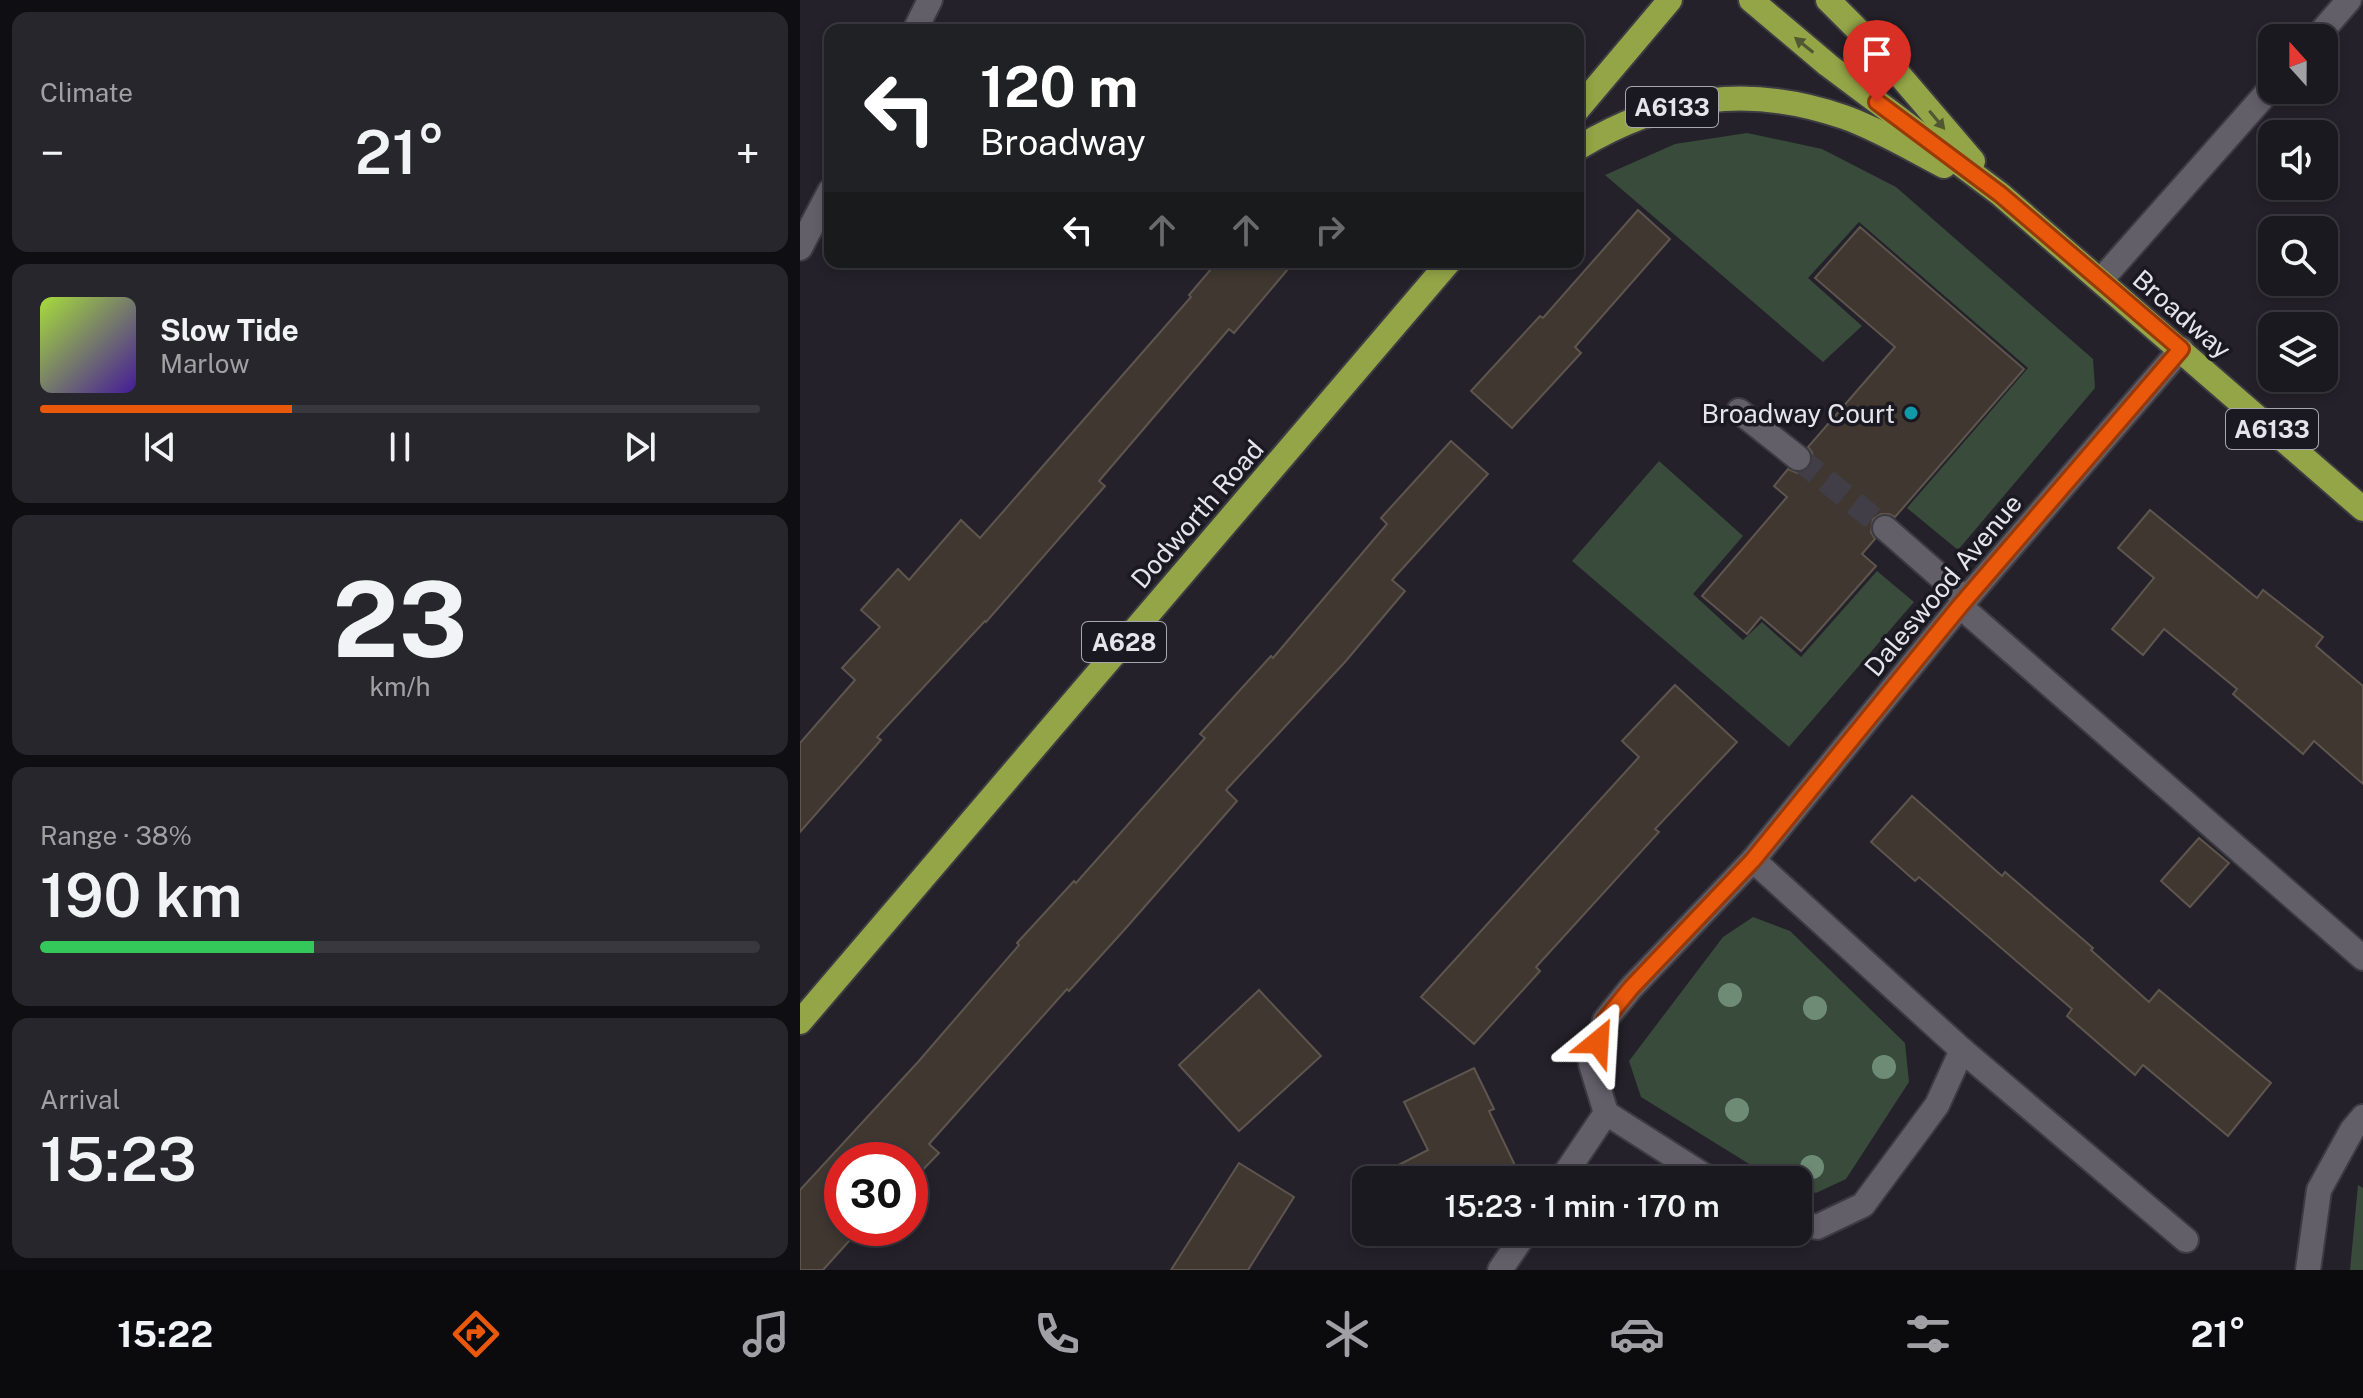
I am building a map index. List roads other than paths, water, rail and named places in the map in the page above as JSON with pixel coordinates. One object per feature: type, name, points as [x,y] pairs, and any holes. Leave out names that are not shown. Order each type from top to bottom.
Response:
[{"type":"highway","points":[[1584,102],[1670,0]]},
{"type":"highway","name":"Broadway","points":[[1751,0],[1828,65],[2000,194],[2363,509]]},
{"type":"highway","name":"Broadway","points":[[1828,0],[1879,51],[2000,194]]},
{"type":"highway","name":"A6133","points":[[1584,144],[1606,131],[1654,112],[1696,102],[1738,98],[1775,99],[1846,117],[2000,194]]},
{"type":"highway","name":"Dodworth Road","points":[[800,1022],[1444,268]]},
{"type":"street","points":[[918,24],[930,0]]},
{"type":"street","points":[[2328,24],[2349,0]]},
{"type":"street","points":[[2101,280],[2258,103]]},
{"type":"street","points":[[800,248],[824,202]]},
{"type":"street","name":"Daleswood Avenue","points":[[1606,1113],[1591,1064],[1605,1020],[1631,988],[1753,860],[1963,603],[2181,349]]},
{"type":"street","points":[[1739,411],[1798,458]]},
{"type":"street","points":[[1885,528],[1963,603],[2363,958]]},
{"type":"street","points":[[1753,860],[1962,1050],[2186,1240]]},
{"type":"street","points":[[1812,1226],[1817,1227],[1863,1205],[1937,1105],[1962,1050]]},
{"type":"street","points":[[1570,1166],[1606,1113],[1689,1166]]},
{"type":"street","points":[[2308,1270],[2319,1190],[2352,1130],[2363,1117]]},
{"type":"street","points":[[1500,1270],[1516,1246]]},
{"type":"tunnel","points":[[1798,458],[1885,528]]},
{"type":"place","name":"Broadway Court","points":[[1911,413]]}]
